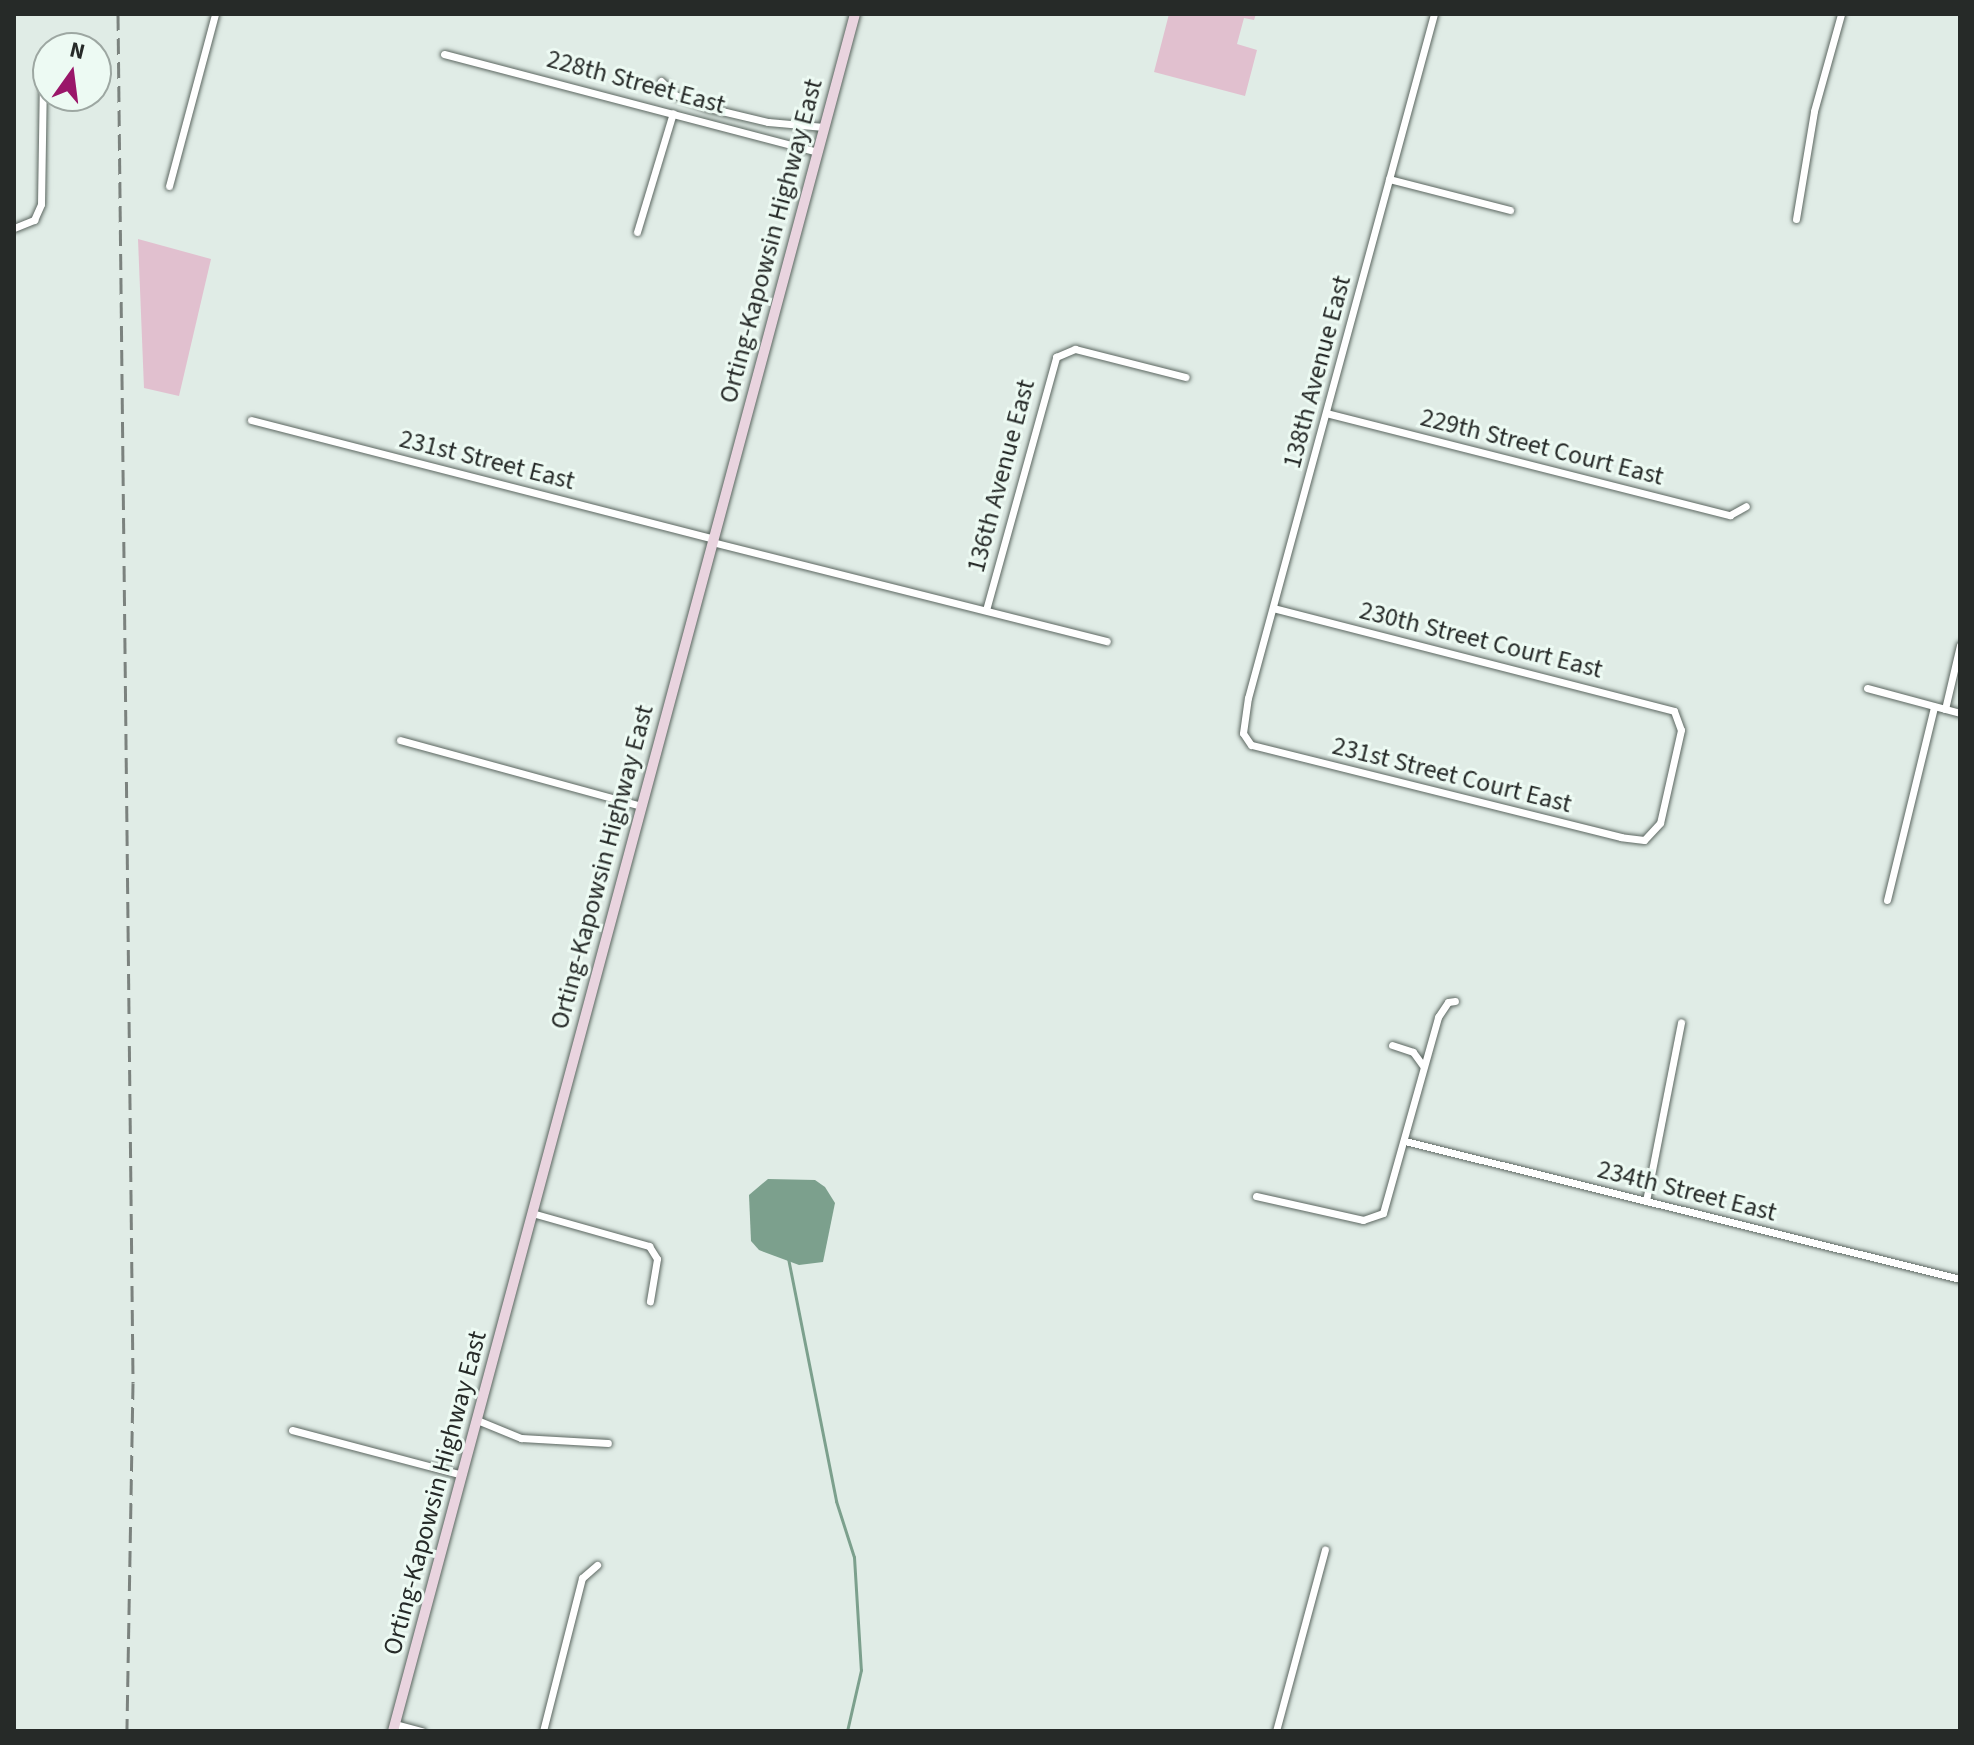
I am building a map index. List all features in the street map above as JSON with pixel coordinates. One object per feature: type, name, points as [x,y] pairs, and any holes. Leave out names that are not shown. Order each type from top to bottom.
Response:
[{"type":"main road","name":"Orting-Kapowsin Highway East","points":[[394,1728],[855,14]]},
{"type":"street","points":[[169,186],[215,14]]},
{"type":"street","name":"138th Avenue East","points":[[1246,740],[1243,718],[1434,14]]},
{"type":"street","points":[[1796,219],[1814,111],[1841,14]]},
{"type":"street","name":"228th Street East","points":[[444,54],[817,152]]},
{"type":"street","points":[[661,81],[675,95],[709,108],[768,122],[824,127]]},
{"type":"street","points":[[14,228],[28,225],[43,192],[43,112]]},
{"type":"street","points":[[637,232],[673,113]]},
{"type":"street","points":[[1389,179],[1510,210]]},
{"type":"street","name":"136th Avenue East","points":[[986,610],[1052,363],[1059,354],[1075,349],[1186,377]]},
{"type":"street","name":"229th Street Court East","points":[[1326,413],[1730,515],[1746,506]]},
{"type":"street","name":"231st Street East","points":[[251,420],[1107,641]]},
{"type":"street","name":"230th Street Court East","points":[[1273,608],[1571,682],[1677,715],[1681,730],[1660,823],[1650,836]]},
{"type":"street","points":[[1945,709],[1960,645]]},
{"type":"street","points":[[1867,688],[1960,713]]},
{"type":"street","points":[[1887,900],[1934,707]]},
{"type":"street","points":[[400,740],[641,806]]},
{"type":"street","name":"231st Street Court East","points":[[1246,740],[1621,837],[1650,836]]},
{"type":"street","points":[[1256,1196],[1347,1218],[1379,1216],[1386,1208],[1423,1066],[1445,1005],[1455,1001]]},
{"type":"street","points":[[1646,1201],[1681,1022]]},
{"type":"street","points":[[1392,1045],[1413,1052],[1423,1066]]},
{"type":"street","name":"234th Street East","points":[[1405,1141],[1960,1279]]},
{"type":"street","points":[[532,1213],[649,1246],[657,1259],[650,1301]]},
{"type":"street","points":[[477,1420],[521,1438],[608,1443]]},
{"type":"street","points":[[292,1430],[462,1475]]},
{"type":"street","points":[[1276,1731],[1325,1549]]},
{"type":"street","points":[[543,1731],[582,1578],[597,1565]]},
{"type":"street","points":[[394,1728],[422,1731]]},
{"type":"shaded area","points":[[1169,14],[1256,14],[1254,20],[1244,18],[1237,44],[1257,50],[1245,96],[1154,72]]},
{"type":"shaded area","points":[[138,239],[211,259],[179,396],[144,388]]},
{"type":"shaded area","points":[[768,1179],[815,1180],[825,1187],[835,1203],[823,1262],[799,1265],[759,1250],[751,1241],[749,1195]]},
{"type":"waterway","points":[[788,1258],[836,1501],[854,1557],[861,1670],[847,1731]]},
{"type":"railway","points":[[118,14],[133,1383],[127,1731]]}]
